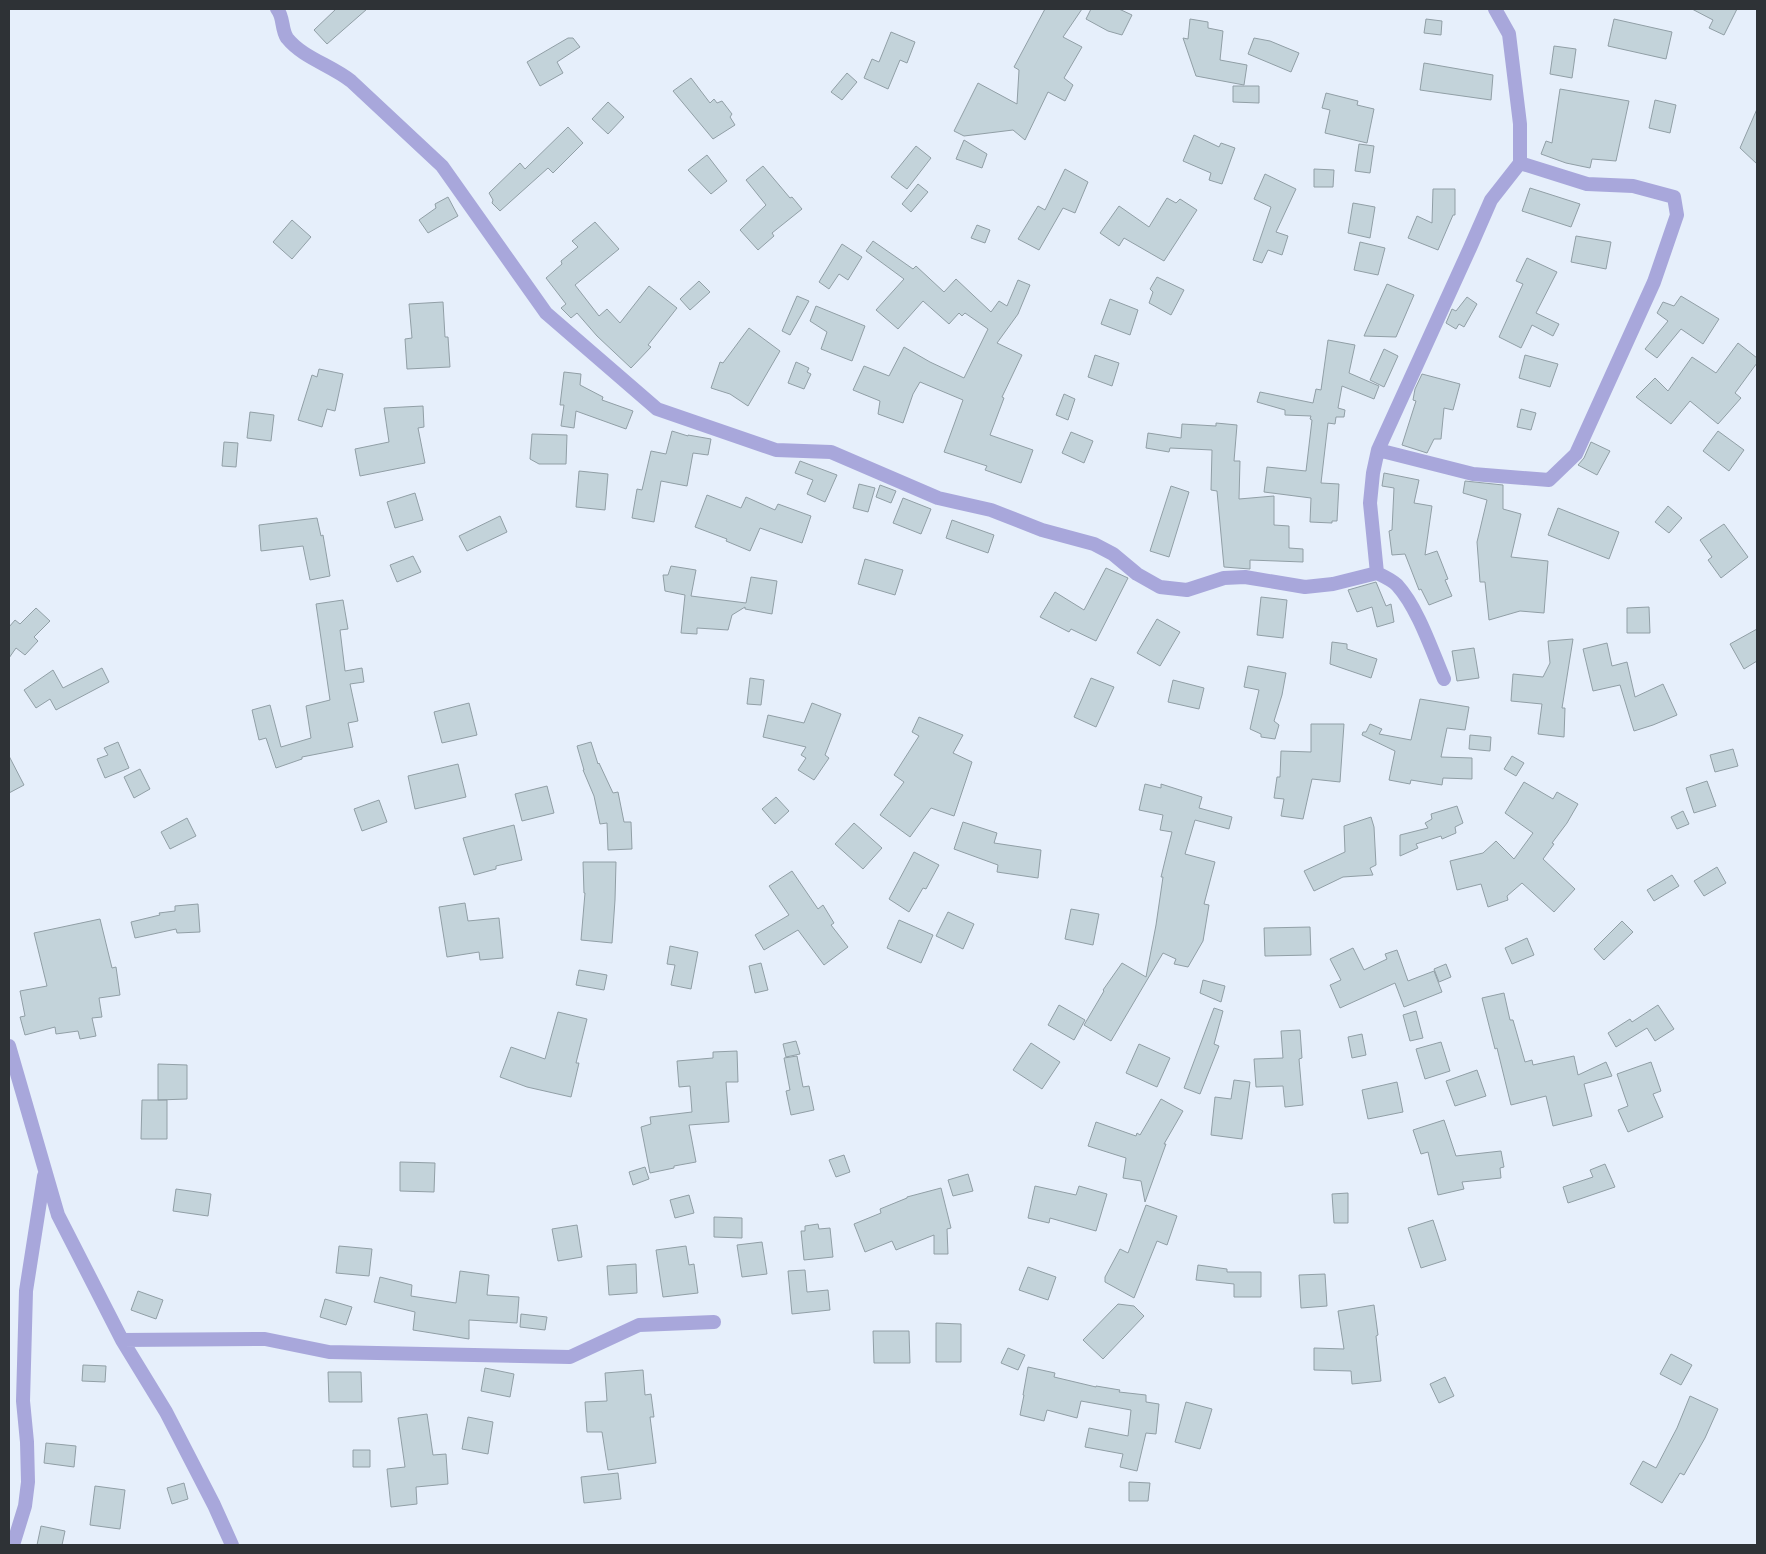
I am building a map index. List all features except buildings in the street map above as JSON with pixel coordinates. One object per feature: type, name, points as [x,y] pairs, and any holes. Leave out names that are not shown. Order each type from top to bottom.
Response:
[{"type":"street","points":[[277,9],[280,13],[285,35],[295,47],[341,72],[442,166],[546,313],[657,408],[776,450],[831,452],[938,498],[991,510],[1042,530],[1094,544],[1113,554],[1137,574],[1160,587],[1187,590],[1224,578],[1245,577],[1305,586],[1333,584],[1377,572],[1396,584],[1407,600],[1419,621],[1444,679]]},
{"type":"street","points":[[1377,572],[1370,503],[1373,473],[1378,450],[1490,200],[1520,163],[1520,124],[1509,34],[1495,9]]},
{"type":"street","points":[[1378,450],[1473,474],[1549,480],[1576,454],[1654,282],[1677,215],[1674,197],[1633,186],[1587,184],[1520,163]]},
{"type":"street","points":[[9,1046],[58,1215],[122,1340],[166,1412],[214,1505],[232,1545]]},
{"type":"street","points":[[14,1545],[25,1506],[28,1482],[23,1401],[26,1291],[45,1170]]},
{"type":"street","points":[[122,1340],[265,1339],[329,1352],[570,1357],[639,1325],[714,1322]]}]
